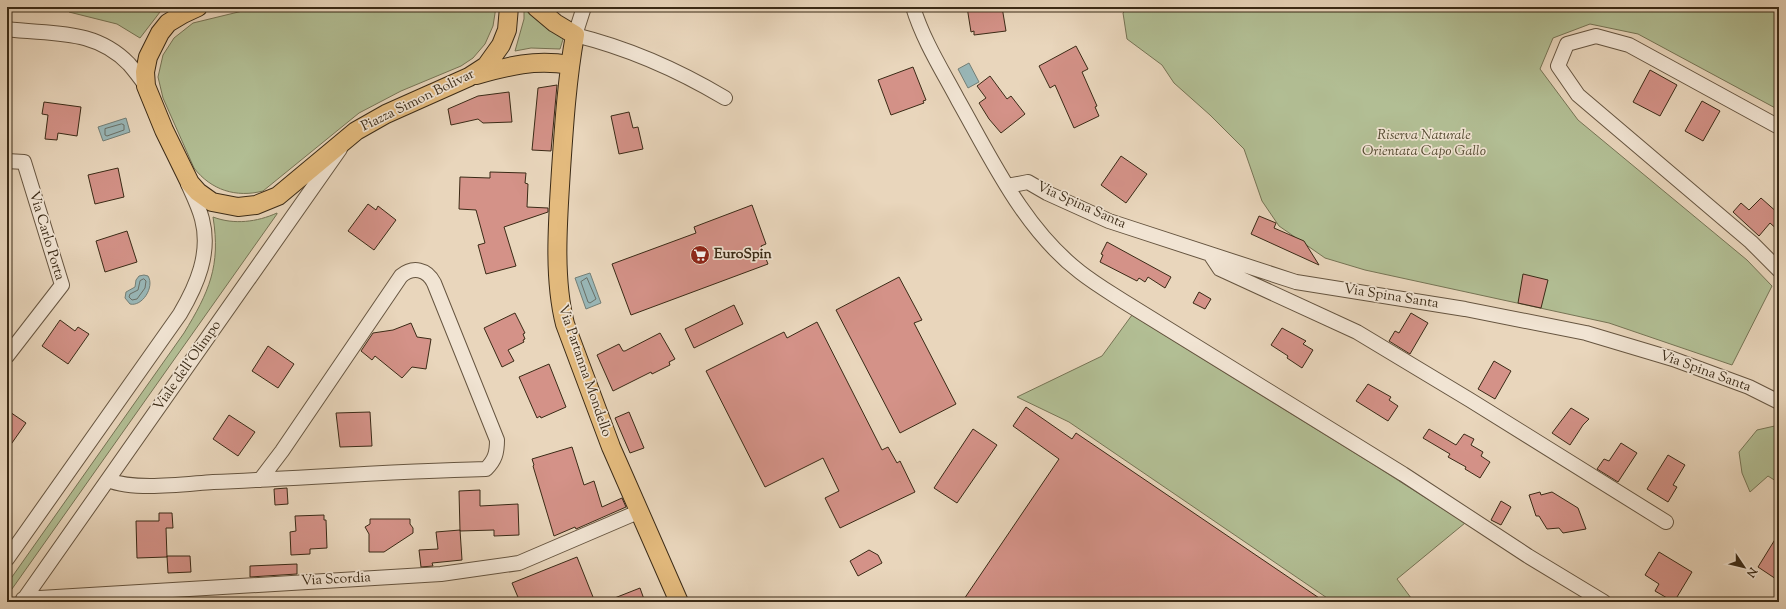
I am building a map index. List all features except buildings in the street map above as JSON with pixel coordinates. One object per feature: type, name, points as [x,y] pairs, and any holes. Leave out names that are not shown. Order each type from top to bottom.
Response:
[{"type":"main road","name":"Piazza Simon Bolivar","points":[[198,7],[168,23],[160,33],[148,57],[145,72],[146,86],[184,172],[198,192],[212,202],[238,207],[256,205],[278,196],[290,188],[356,131],[392,111],[469,77],[486,66],[501,45],[507,30],[509,7]]},
{"type":"main road","points":[[536,7],[575,35]]},
{"type":"main road","name":"Via Partanna Mondello","points":[[575,35],[570,65],[558,215],[560,305],[565,324],[611,448],[679,602]]},
{"type":"main road","points":[[469,77],[522,64],[552,62],[570,65]]},
{"type":"street","name":"Via Partanna Mondello","points":[[575,35],[584,7]]},
{"type":"street","name":"Via Spina Santa","points":[[913,7],[930,49],[1007,186],[1022,209],[1042,234],[1080,272],[1123,301],[1403,474],[1528,556],[1604,602]]},
{"type":"street","points":[[7,30],[73,34],[90,39],[106,46],[130,64],[146,86]]},
{"type":"street","points":[[575,35],[598,41],[645,58],[694,80],[725,98]]},
{"type":"street","points":[[1779,127],[1629,46],[1596,36],[1567,44],[1558,66],[1578,95],[1751,242],[1779,270]]},
{"type":"street","name":"Viale dell'Olimpo","points":[[23,601],[340,150],[356,131]]},
{"type":"street","name":"Via Carlo Porta","points":[[7,162],[24,162],[62,285],[7,356]]},
{"type":"street","points":[[7,559],[180,314],[192,294],[203,260],[205,234],[202,219],[184,172]]},
{"type":"street","name":"Via Spina Santa","points":[[1007,186],[1028,182],[1047,193],[1109,221],[1296,282],[1465,309],[1586,332],[1687,364],[1749,387],[1779,402]]},
{"type":"street","points":[[1210,254],[1220,269],[1357,332],[1470,400],[1666,522]]},
{"type":"street","points":[[108,480],[118,484],[140,486],[260,480],[427,470],[486,469],[493,462],[497,452],[497,440],[434,283],[427,273],[422,270],[410,270],[401,276],[282,451],[260,480]]},
{"type":"street","name":"Via Scordia","points":[[23,601],[442,574],[488,568],[519,563],[638,512]]},
{"type":"green space","points":[[259,7],[496,7],[493,26],[485,44],[473,58],[461,66],[401,91],[359,113],[263,191],[253,193],[234,193],[216,187],[208,182],[194,168],[163,98],[158,77],[163,55],[174,38],[193,23]]},
{"type":"green space","name":"Riserva Naturale Orientata Capo Gallo","points":[[1128,7],[1774,7],[1779,17],[1779,110],[1638,34],[1590,24],[1553,38],[1540,69],[1578,120],[1747,260],[1772,286],[1732,365],[1609,323],[1365,270],[1325,258],[1279,226],[1262,201],[1244,149],[1210,115],[1174,83],[1162,65],[1127,39],[1123,13]]},
{"type":"green space","points":[[69,8],[160,12],[140,38],[117,24],[69,12]]},
{"type":"green space","points":[[524,8],[536,18],[564,36],[560,49],[531,48],[515,51],[524,19]]},
{"type":"green space","points":[[277,213],[7,596],[7,584],[184,333],[193,318],[206,291],[214,264],[215,234],[213,217],[237,222],[262,219]]},
{"type":"green space","points":[[1132,315],[1465,523],[1397,579],[1414,602],[1333,602],[1069,422],[1017,397],[1102,356]]},
{"type":"green space","points":[[1779,425],[1779,483],[1768,476],[1750,492],[1742,473],[1739,452],[1757,430]]},
{"type":"water","points":[[969,63],[979,82],[968,88],[958,69]]},
{"type":"water","points":[[126,118],[130,132],[103,141],[98,127]]},
{"type":"water","points":[[590,273],[601,303],[586,309],[575,278]]},
{"type":"water","points":[[139,276],[148,276],[150,280],[149,290],[139,302],[130,304],[125,298],[126,292],[135,287],[136,280]]},
{"type":"place","name":"EuroSpin","points":[[700,255]]}]
